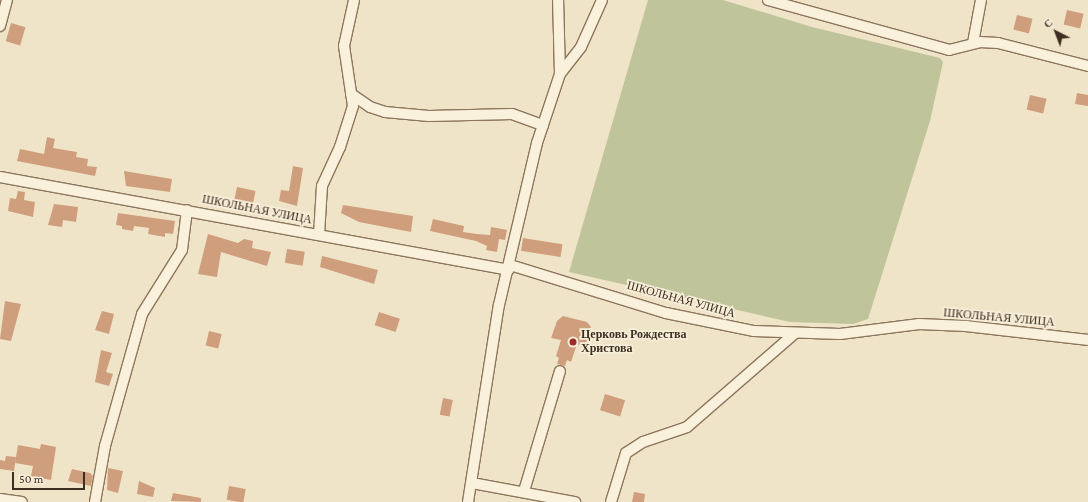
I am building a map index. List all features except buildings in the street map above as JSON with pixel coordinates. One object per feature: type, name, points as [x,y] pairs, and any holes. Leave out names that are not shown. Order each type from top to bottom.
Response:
[{"type":"street","points":[[0,26],[7,0]]},
{"type":"street","points":[[318,235],[322,186],[351,113],[351,94],[344,46],[354,0]]},
{"type":"street","points":[[468,502],[487,369],[543,125],[560,74],[558,0]]},
{"type":"street","points":[[560,74],[582,47],[602,0]]},
{"type":"street","points":[[768,0],[798,4],[949,50],[973,43],[998,43],[1088,66]]},
{"type":"street","points":[[973,43],[981,0]]},
{"type":"street","points":[[351,94],[370,107],[385,112],[429,116],[512,114],[543,125]]},
{"type":"street","name":"ШКОЛЬНАЯ УЛИЦА","points":[[0,177],[318,235],[510,268],[713,325],[795,333],[840,334],[898,324],[927,325],[1088,340]]},
{"type":"street","points":[[95,502],[105,446],[142,314],[182,250],[187,210]]},
{"type":"street","points":[[611,502],[626,453],[643,442],[692,423],[795,333]]},
{"type":"street","points":[[524,491],[560,371]]},
{"type":"street","points":[[472,482],[575,502]]},
{"type":"street","points":[[0,499],[22,502]]},
{"type":"green space","points":[[648,0],[723,0],[812,27],[940,58],[943,62],[930,121],[868,319],[853,324],[790,322],[569,272]]},
{"type":"place","name":"Церковь Рождества Христова","points":[[573,342]]}]
